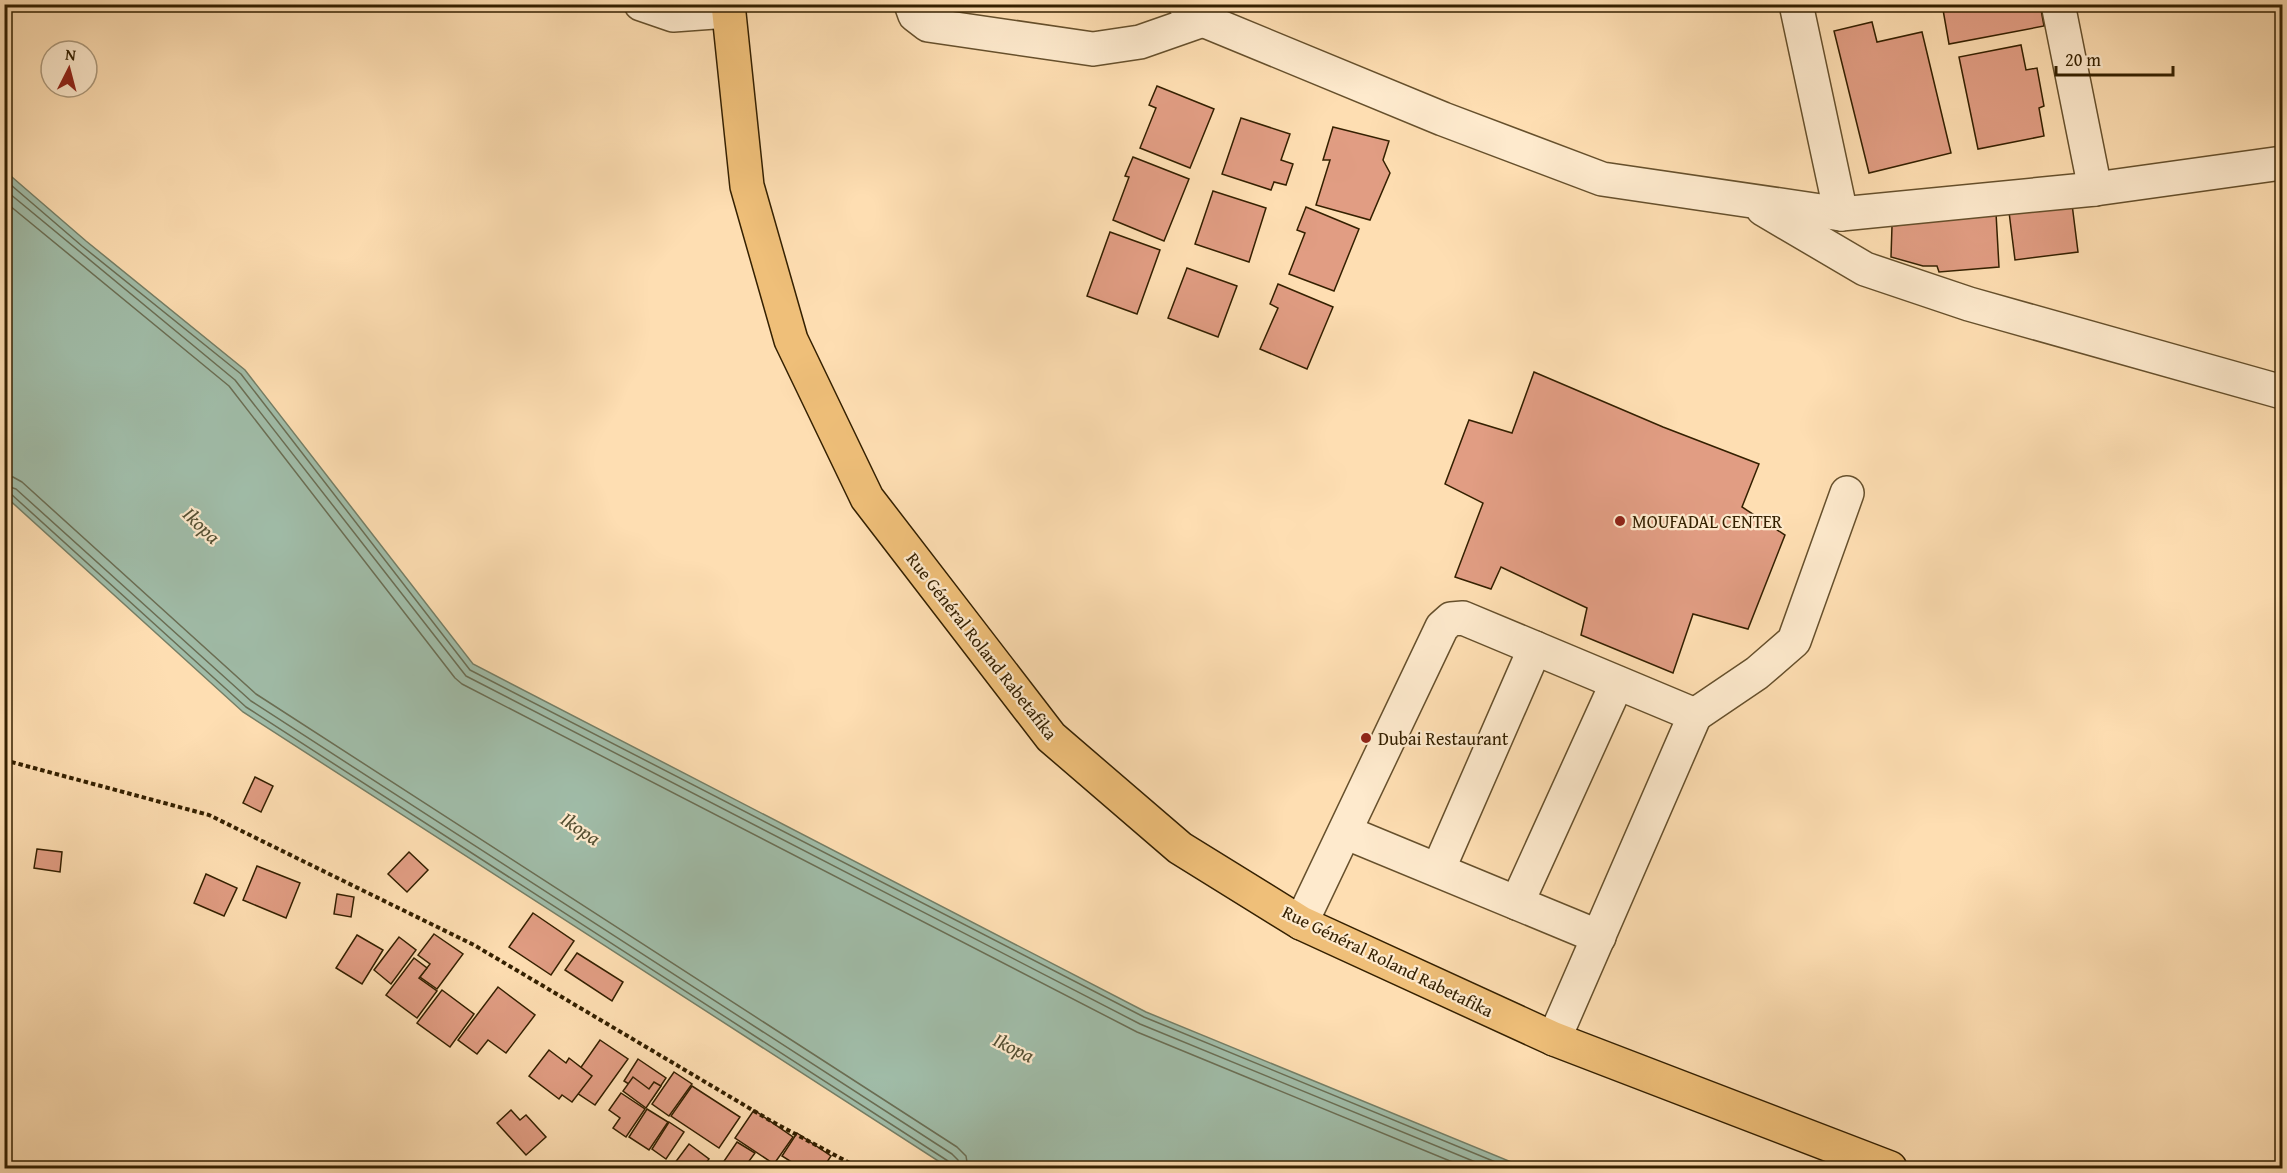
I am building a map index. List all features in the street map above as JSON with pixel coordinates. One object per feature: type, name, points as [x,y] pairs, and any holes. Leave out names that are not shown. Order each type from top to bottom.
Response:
[{"type":"main road","name":"Rue Général Roland Rabetafika","points":[[728,8],[747,186],[791,340],[867,498],[1051,737],[1180,848],[1301,923],[1554,1039],[1890,1168]]},
{"type":"street","points":[[641,4],[673,15],[728,8]]},
{"type":"street","points":[[911,4],[915,15],[928,25],[1093,49],[1140,42],[1194,12],[1443,119],[1602,179],[1841,214],[2095,189],[2283,163]]},
{"type":"street","points":[[1796,4],[1841,214]]},
{"type":"street","points":[[2058,4],[2095,189]]},
{"type":"street","points":[[1749,200],[1865,269],[1969,304],[2283,393]]},
{"type":"street","points":[[1554,1039],[1695,715],[1757,672],[1794,641],[1847,493]]},
{"type":"street","points":[[1301,923],[1442,627],[1451,619],[1463,618],[1695,715]]},
{"type":"street","points":[[1438,870],[1535,648]]},
{"type":"street","points":[[1517,903],[1617,682]]},
{"type":"street","points":[[1345,832],[1599,937]]},
{"type":"path","points":[[4,760],[209,815],[474,945],[771,1121],[859,1168]]},
{"type":"water","name":"Ikopa","points":[[5,171],[86,241],[245,370],[473,664],[1146,1012],[1526,1168],[949,1168],[243,712],[5,496]]},
{"type":"building","points":[[1942,4],[2040,4],[2044,26],[1949,44]]},
{"type":"building","points":[[1872,22],[1877,42],[1922,32],[1951,153],[1869,173],[1834,31]]},
{"type":"building","points":[[2021,45],[2026,70],[2037,68],[2044,106],[2039,108],[2044,136],[1978,149],[1959,57]]},
{"type":"building","points":[[1157,86],[1214,109],[1190,168],[1140,148],[1156,108],[1149,105]]},
{"type":"building","points":[[1241,118],[1290,134],[1281,160],[1293,164],[1286,185],[1274,182],[1271,190],[1222,174]]},
{"type":"building","points":[[1333,127],[1389,141],[1383,160],[1390,173],[1370,220],[1316,205],[1330,160],[1323,160]]},
{"type":"building","points":[[1133,157],[1189,179],[1164,241],[1113,220],[1129,177],[1125,176]]},
{"type":"building","points":[[1213,191],[1266,208],[1249,262],[1195,244]]},
{"type":"building","points":[[2072,204],[2078,252],[2015,260],[2009,212]]},
{"type":"building","points":[[1306,207],[1359,229],[1334,291],[1289,274],[1305,233],[1297,230]]},
{"type":"building","points":[[1996,213],[1999,267],[1939,272],[1937,266],[1923,266],[1891,257],[1892,226]]},
{"type":"building","points":[[1110,232],[1160,250],[1137,314],[1087,296]]},
{"type":"building","points":[[1187,268],[1237,286],[1218,337],[1168,318]]},
{"type":"building","points":[[1278,284],[1333,307],[1307,369],[1260,349],[1278,308],[1270,304]]},
{"type":"building","name":"MOUFADAL CENTER","points":[[1534,372],[1663,427],[1759,464],[1742,507],[1785,535],[1748,629],[1693,614],[1673,673],[1581,635],[1587,608],[1501,567],[1491,589],[1455,577],[1483,503],[1445,484],[1469,420],[1512,433]]},
{"type":"building","points":[[255,777],[273,786],[261,812],[243,803]]},
{"type":"building","points":[[37,849],[62,852],[60,872],[34,868]]},
{"type":"building","points":[[409,852],[428,870],[407,892],[388,874]]},
{"type":"building","points":[[257,866],[300,883],[286,918],[243,900]]},
{"type":"building","points":[[206,874],[237,888],[224,916],[194,903]]},
{"type":"building","points":[[337,894],[354,897],[351,917],[334,914]]},
{"type":"building","points":[[533,913],[574,941],[551,975],[509,947]]},
{"type":"building","points":[[434,934],[463,954],[437,989],[420,977],[430,964],[418,955]]},
{"type":"building","points":[[357,935],[383,950],[362,984],[336,968]]},
{"type":"building","points":[[399,937],[416,950],[391,984],[374,970]]},
{"type":"building","points":[[577,953],[623,982],[612,1001],[565,970]]},
{"type":"building","points":[[414,958],[427,968],[419,978],[437,991],[417,1018],[386,995]]},
{"type":"building","points":[[498,987],[535,1015],[506,1053],[488,1040],[477,1054],[458,1040]]},
{"type":"building","points":[[442,990],[474,1014],[450,1047],[417,1023]]},
{"type":"building","points":[[600,1040],[628,1059],[595,1105],[577,1093],[580,1089],[570,1083]]},
{"type":"building","points":[[549,1050],[566,1063],[569,1058],[592,1076],[572,1102],[562,1095],[559,1099],[529,1076]]},
{"type":"building","points":[[638,1059],[666,1078],[652,1099],[624,1081]]},
{"type":"building","points":[[674,1072],[692,1084],[669,1116],[652,1104]]},
{"type":"building","points":[[633,1077],[649,1089],[654,1082],[661,1086],[646,1108],[623,1091]]},
{"type":"building","points":[[692,1086],[740,1117],[719,1148],[671,1116]]},
{"type":"building","points":[[621,1093],[645,1109],[626,1137],[613,1128],[620,1118],[609,1110]]},
{"type":"building","points":[[647,1109],[668,1122],[649,1150],[629,1137]]},
{"type":"building","points":[[511,1110],[520,1120],[526,1115],[546,1137],[526,1155],[497,1123]]},
{"type":"building","points":[[754,1110],[793,1137],[774,1164],[735,1138]]},
{"type":"building","points":[[669,1122],[684,1132],[666,1159],[652,1149]]},
{"type":"building","points":[[797,1133],[831,1156],[823,1168],[801,1168],[782,1156]]},
{"type":"building","points":[[737,1142],[755,1153],[744,1168],[720,1167]]},
{"type":"building","points":[[689,1144],[709,1159],[702,1168],[671,1168]]},
{"type":"place","name":"MOUFADAL CENTER","points":[[1620,521]]},
{"type":"place","name":"Dubai Restaurant","points":[[1366,738]]}]
